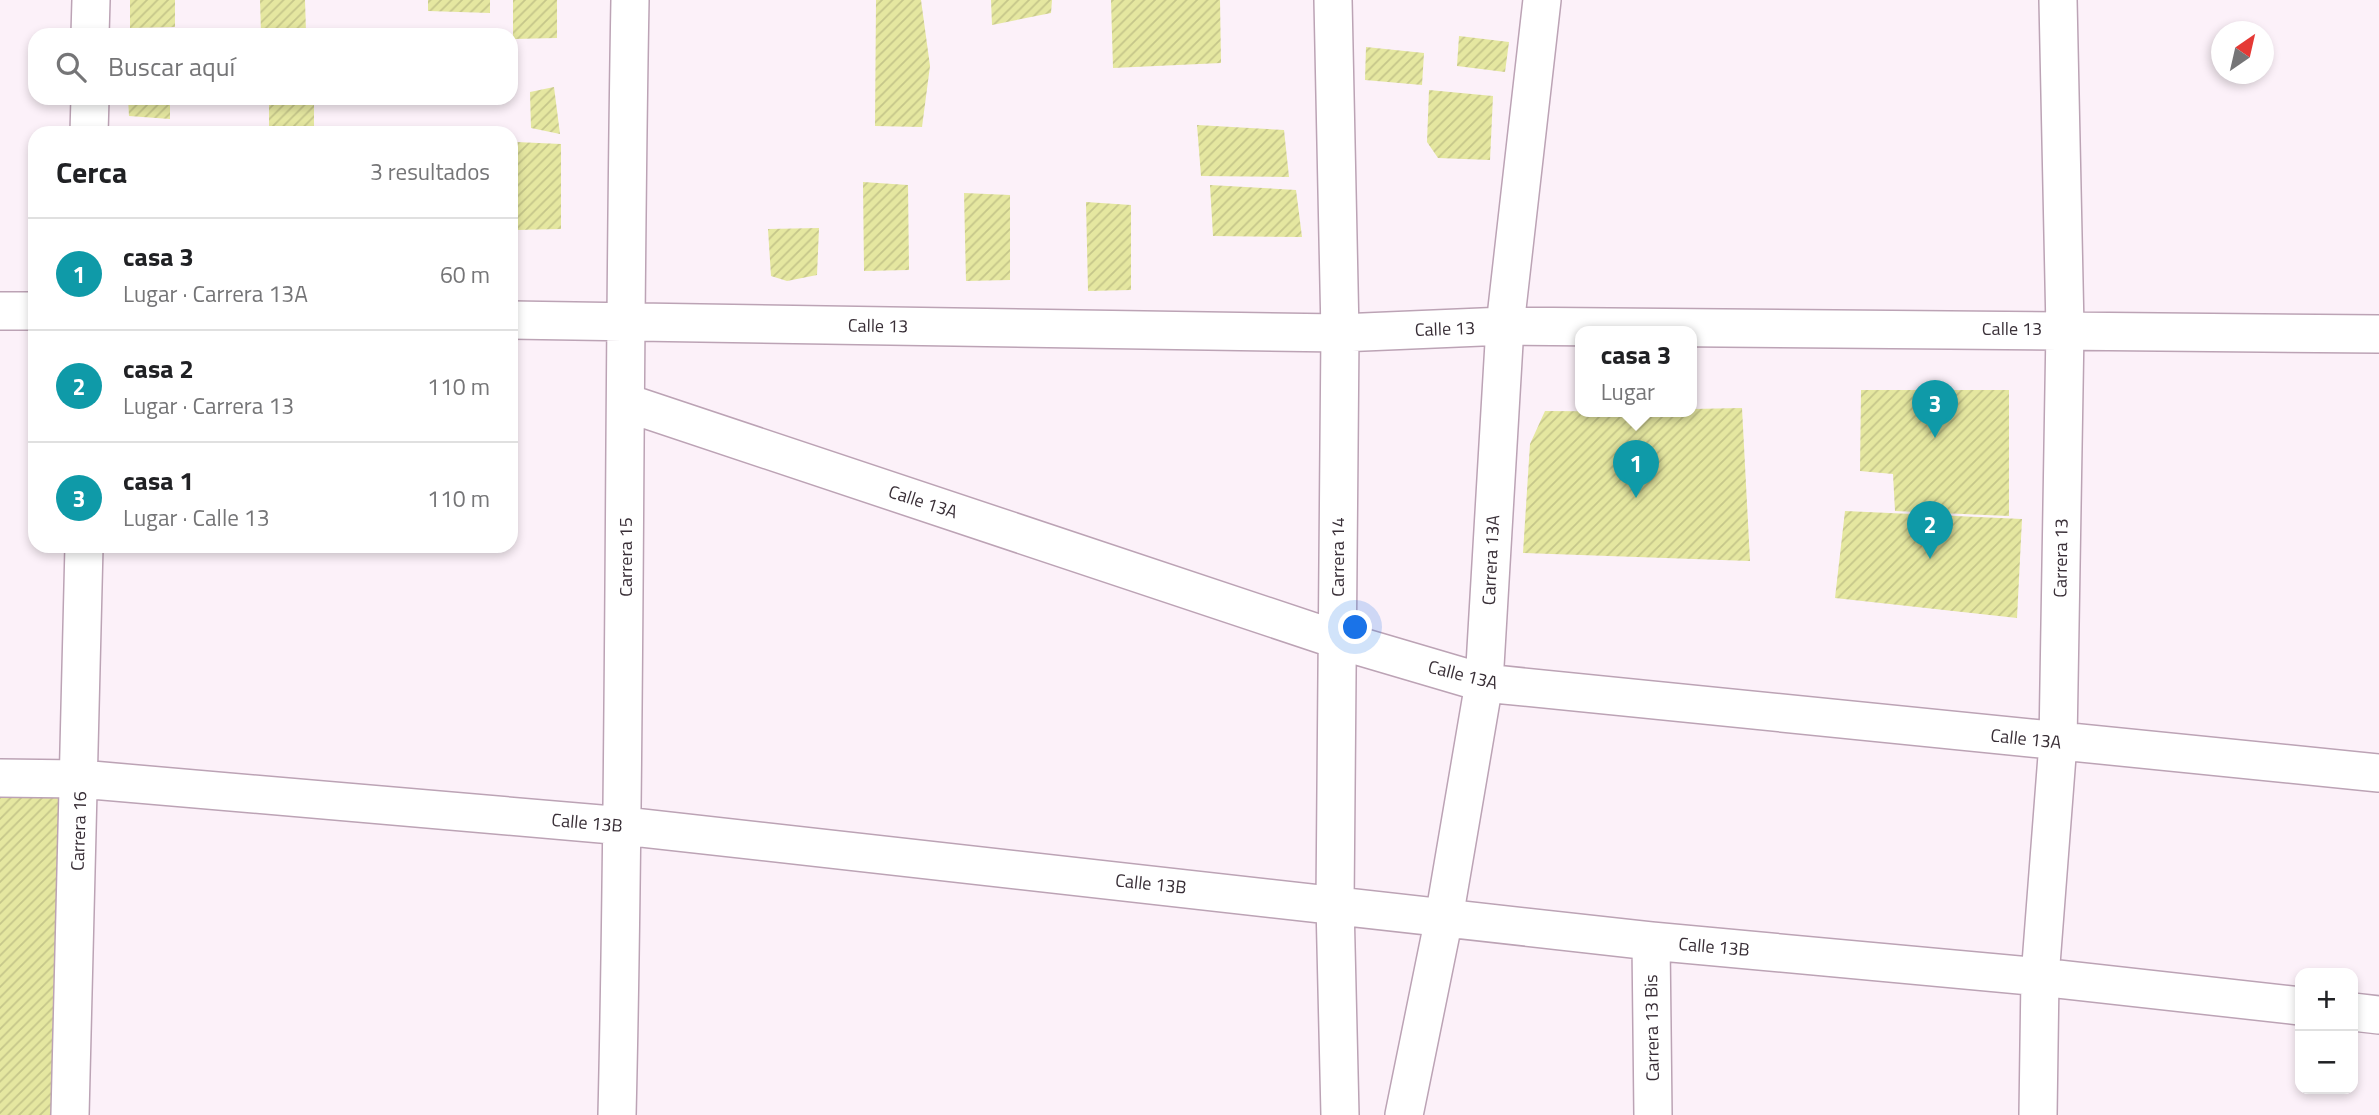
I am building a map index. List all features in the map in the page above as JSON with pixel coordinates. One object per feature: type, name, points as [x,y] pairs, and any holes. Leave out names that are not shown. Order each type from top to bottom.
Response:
[{"type":"street","points":[[90,28],[91,0]]},
{"type":"street","name":"Carrera 15","points":[[617,1115],[624,827],[627,403],[624,322],[630,0]]},
{"type":"street","name":"Carrera 14","points":[[1333,0],[1340,333],[1335,904],[1340,1115]]},
{"type":"street","name":"Carrera 13A","points":[[1404,1115],[1444,918],[1484,683],[1505,326],[1542,0]]},
{"type":"street","name":"Carrera 13","points":[[2038,1115],[2040,977],[2058,743],[2065,330],[2058,0]]},
{"type":"street","points":[[89,126],[90,105]]},
{"type":"street","points":[[0,311],[28,311]]},
{"type":"street","name":"Calle 13","points":[[518,320],[1340,333],[1505,326],[1575,326]]},
{"type":"street","name":"Calle 13","points":[[1697,327],[2379,334]]},
{"type":"street","name":"Calle 13A","points":[[627,403],[1338,640],[1484,683],[2379,774]]},
{"type":"street","name":"Carrera 16","points":[[70,1115],[84,553]]},
{"type":"street","name":"Calle 13B","points":[[0,778],[80,779],[624,827],[1651,941],[2040,977],[2295,1005]]},
{"type":"street","name":"Carrera 13 Bis","points":[[1651,941],[1653,1115]]},
{"type":"street","points":[[2358,1013],[2379,1015]]},
{"type":"building","points":[[130,0],[175,0],[175,27],[130,28]]},
{"type":"building","points":[[260,0],[305,0],[306,28],[261,28]]},
{"type":"building","points":[[428,0],[490,0],[490,13],[428,11]]},
{"type":"building","points":[[513,0],[557,0],[557,38],[518,39],[518,28],[513,28]]},
{"type":"building","points":[[876,0],[921,0],[930,66],[922,127],[875,126]]},
{"type":"building","points":[[991,0],[1052,0],[1051,13],[992,25]]},
{"type":"building","points":[[1111,0],[1220,0],[1221,63],[1113,68]]},
{"type":"building","points":[[1459,36],[1509,42],[1505,72],[1457,66]]},
{"type":"building","points":[[1366,47],[1424,53],[1422,85],[1365,80]]},
{"type":"building","points":[[554,87],[560,134],[531,128],[530,92]]},
{"type":"building","points":[[1429,90],[1493,96],[1490,160],[1438,158],[1427,142]]},
{"type":"building","points":[[128,105],[170,105],[170,119],[129,116]]},
{"type":"building","points":[[269,105],[314,105],[314,126],[269,126]]},
{"type":"building","points":[[1197,125],[1284,130],[1289,177],[1201,176]]},
{"type":"building","points":[[518,142],[561,144],[561,229],[518,230]]},
{"type":"building","points":[[863,182],[908,185],[909,270],[864,271]]},
{"type":"building","points":[[1210,185],[1296,190],[1302,237],[1213,236]]},
{"type":"building","points":[[964,193],[1010,195],[1010,280],[966,281]]},
{"type":"building","points":[[1086,202],[1131,205],[1131,290],[1088,291]]},
{"type":"building","points":[[819,228],[817,275],[787,281],[771,276],[768,229]]},
{"type":"building","points":[[1861,390],[2009,390],[2009,516],[1895,511],[1893,474],[1860,471]]},
{"type":"building","points":[[1742,408],[1750,561],[1523,553],[1530,444],[1545,411],[1575,411],[1575,417],[1697,417],[1697,409]]},
{"type":"building","points":[[1845,511],[2022,519],[2017,618],[1835,598]]},
{"type":"building","points":[[0,795],[66,798],[66,1115],[0,1115]]},
{"type":"place","name":"casa 1","points":[[1935,438]]},
{"type":"place","name":"casa 3","points":[[1636,498]]},
{"type":"place","name":"casa 2","points":[[1930,559]]}]
